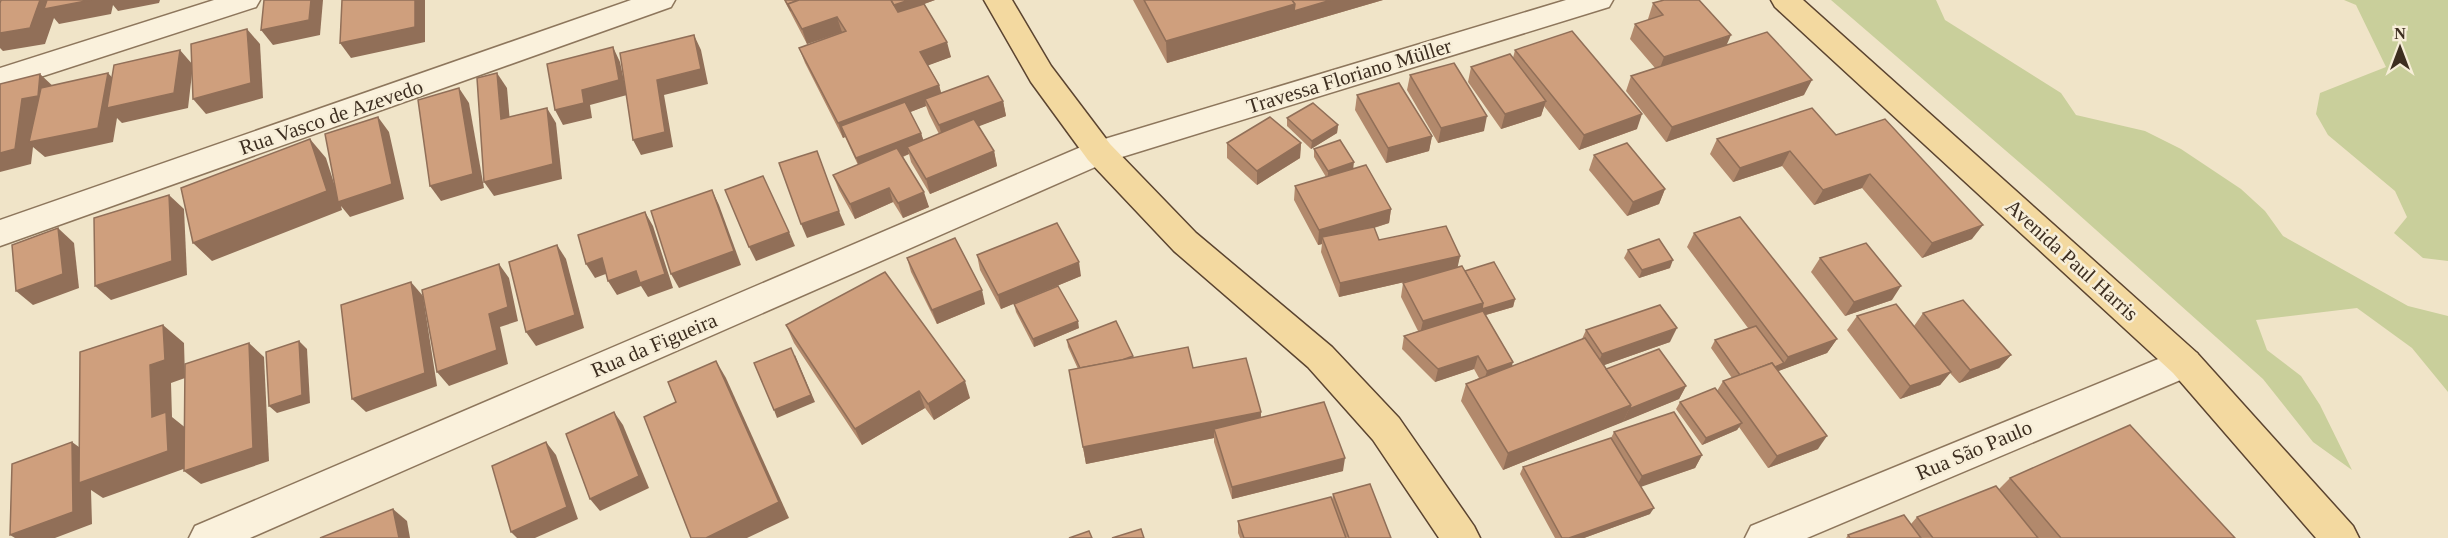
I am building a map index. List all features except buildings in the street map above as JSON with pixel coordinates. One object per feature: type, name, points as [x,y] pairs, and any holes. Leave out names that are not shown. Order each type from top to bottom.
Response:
[{"type":"main road","points":[[998,0],[1041,74],[1100,152],[1185,242],[1320,357],[1386,429],[1461,538]]},
{"type":"main road","name":"Avenida Paul Harris","points":[[1785,0],[2185,363],[2340,538]]},
{"type":"street","points":[[0,80],[246,0]]},
{"type":"street","name":"Rua Vasco de Azevedo","points":[[0,233],[661,0]]},
{"type":"street","name":"Travessa Floriano Müller","points":[[1100,152],[1599,0]]},
{"type":"street","name":"Rua da Figueira","points":[[208,538],[1100,152]]},
{"type":"street","name":"Rua São Paulo","points":[[1764,538],[2185,363]]},
{"type":"green space","points":[[1831,0],[1936,0],[1945,20],[2061,93],[2076,115],[2145,131],[2181,149],[2241,189],[2265,211],[2283,236],[2408,306],[2448,316],[2448,392],[2412,348],[2357,308],[2256,320],[2267,350],[2301,376],[2320,405],[2352,470],[2313,442],[2263,379],[2049,188]]},
{"type":"green space","points":[[2344,0],[2448,0],[2448,261],[2423,258],[2394,233],[2407,217],[2395,191],[2328,135],[2316,114],[2320,93],[2386,67],[2356,5]]}]
